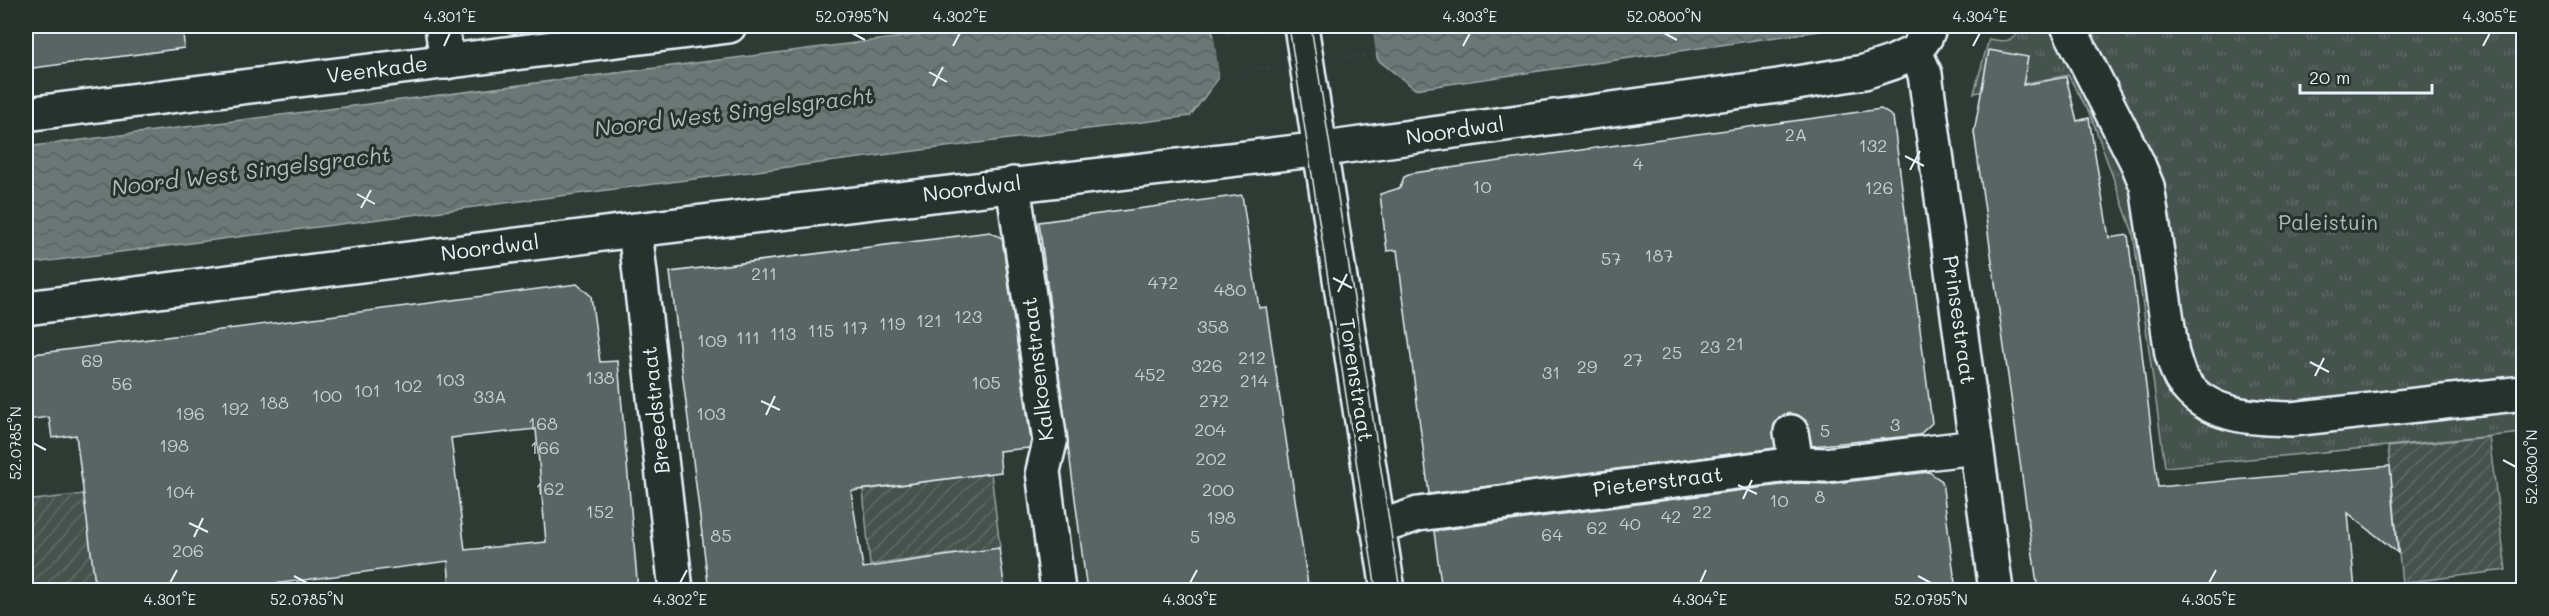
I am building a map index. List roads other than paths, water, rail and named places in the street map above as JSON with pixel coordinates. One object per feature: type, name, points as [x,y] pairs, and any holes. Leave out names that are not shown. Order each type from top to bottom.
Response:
[{"type":"street","points":[[442,26],[447,62]]},
{"type":"street","name":"Veenkade","points":[[26,114],[729,26]]},
{"type":"street","name":"Torenstraat","points":[[1301,26],[1388,591]]},
{"type":"street","points":[[2068,26],[2137,162],[2146,186],[2172,354],[2180,379],[2197,398],[2223,411],[2256,418],[2292,418],[2523,393]]},
{"type":"street","name":"Noordwal","points":[[26,308],[635,230],[1320,149],[1864,72],[1894,62],[1922,39]]},
{"type":"street","name":"Prinsestraat","points":[[1922,39],[1996,591]]},
{"type":"street","name":"Kalkoenstraat","points":[[1013,184],[1050,442],[1043,471],[1058,591]]},
{"type":"street","name":"Breedstraat","points":[[635,230],[676,591]]},
{"type":"street","points":[[1791,432],[1796,464]]},
{"type":"street","name":"Pieterstraat","points":[[1377,526],[1418,514],[1796,464],[1825,465],[1976,447]]},
{"type":"water","name":"Noord West Singelsgracht","points":[[990,26],[1206,26],[1212,30],[1214,37],[1309,26],[1843,26],[1415,89],[1378,60],[1376,53],[1218,73],[1218,79],[1190,116],[26,264],[26,147]]},
{"type":"tram line","points":[[1289,26],[1376,590]]},
{"type":"tram line","points":[[1311,26],[1400,590]]},
{"type":"park label","name":"Paleistuin","points":[[2328,223]]}]
